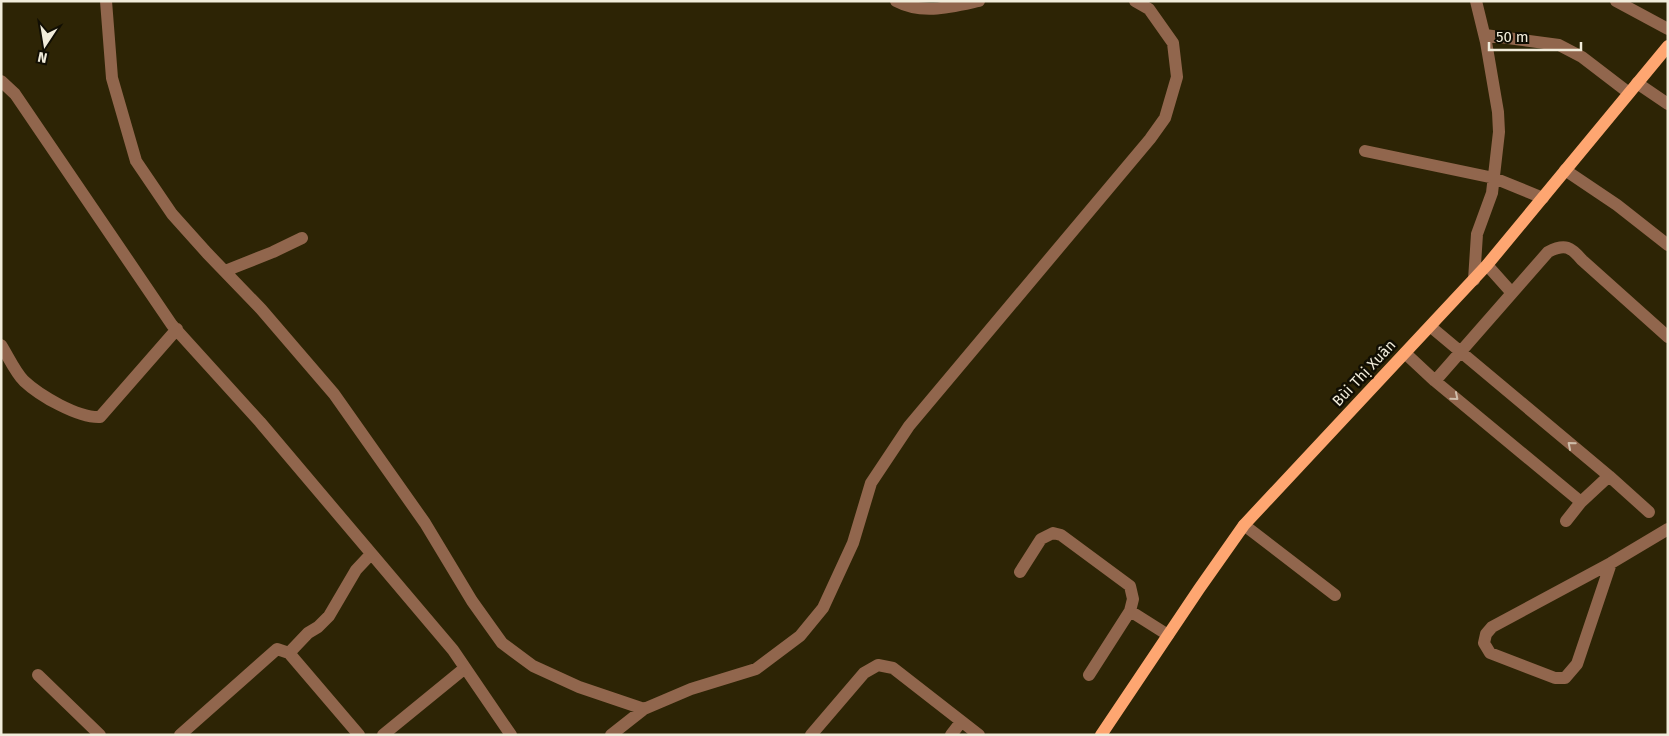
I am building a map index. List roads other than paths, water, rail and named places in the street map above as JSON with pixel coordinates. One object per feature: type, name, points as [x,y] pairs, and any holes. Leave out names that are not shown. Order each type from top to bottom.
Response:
[{"type":"main road","name":"Bùi Thị Xuân","points":[[1102,735],[1244,525],[1487,266],[1637,82],[1665,54]]},
{"type":"street","points":[[106,1],[112,78],[136,161],[172,214],[261,309],[334,394],[425,524],[472,601],[502,643],[534,666],[579,687],[644,709]]},
{"type":"street","points":[[896,1],[906,7],[938,9],[979,1]]},
{"type":"street","points":[[612,735],[644,709],[691,689],[756,669],[800,636],[824,608],[852,543],[871,483],[909,426],[1166,118],[1177,77],[1173,43],[1149,10],[1135,1]]},
{"type":"street","points":[[1474,280],[1477,234],[1492,193],[1499,132],[1498,112],[1476,1]]},
{"type":"street","points":[[1616,1],[1668,30]]},
{"type":"street","points":[[1484,34],[1559,45],[1582,56],[1629,93]]},
{"type":"street","points":[[1,81],[15,94],[177,329],[260,422],[452,650],[511,735]]},
{"type":"street","points":[[1637,82],[1668,104]]},
{"type":"street","points":[[1365,151],[1494,178],[1543,198]]},
{"type":"street","points":[[1565,170],[1617,205],[1668,245]]},
{"type":"street","points":[[225,271],[302,238]]},
{"type":"street","points":[[1436,381],[1548,252],[1557,248],[1569,247],[1668,337]]},
{"type":"street","points":[[1487,266],[1512,293]]},
{"type":"street","points":[[1431,327],[1609,476],[1649,512]]},
{"type":"street","points":[[1,345],[23,380],[50,400],[86,416],[100,417],[177,329]]},
{"type":"street","points":[[1405,353],[1581,502]]},
{"type":"street","points":[[1566,521],[1581,502],[1609,476]]},
{"type":"street","points":[[1244,525],[1335,595]]},
{"type":"street","points":[[1612,563],[1577,664],[1565,678],[1555,678],[1490,653],[1484,642],[1486,634],[1492,627],[1612,563],[1668,529]]},
{"type":"street","points":[[1020,572],[1041,539],[1053,533],[1061,535],[1130,586],[1133,599],[1130,611],[1090,675]]},
{"type":"street","points":[[289,653],[329,616],[356,570],[371,554]]},
{"type":"street","points":[[1130,611],[1168,635]]},
{"type":"street","points":[[180,735],[273,651],[280,649],[289,653],[360,735]]},
{"type":"street","points":[[810,735],[864,673],[878,665],[893,668],[979,735]]},
{"type":"street","points":[[383,735],[465,668]]},
{"type":"street","points":[[38,675],[100,735]]},
{"type":"street","points":[[951,735],[961,722]]}]
